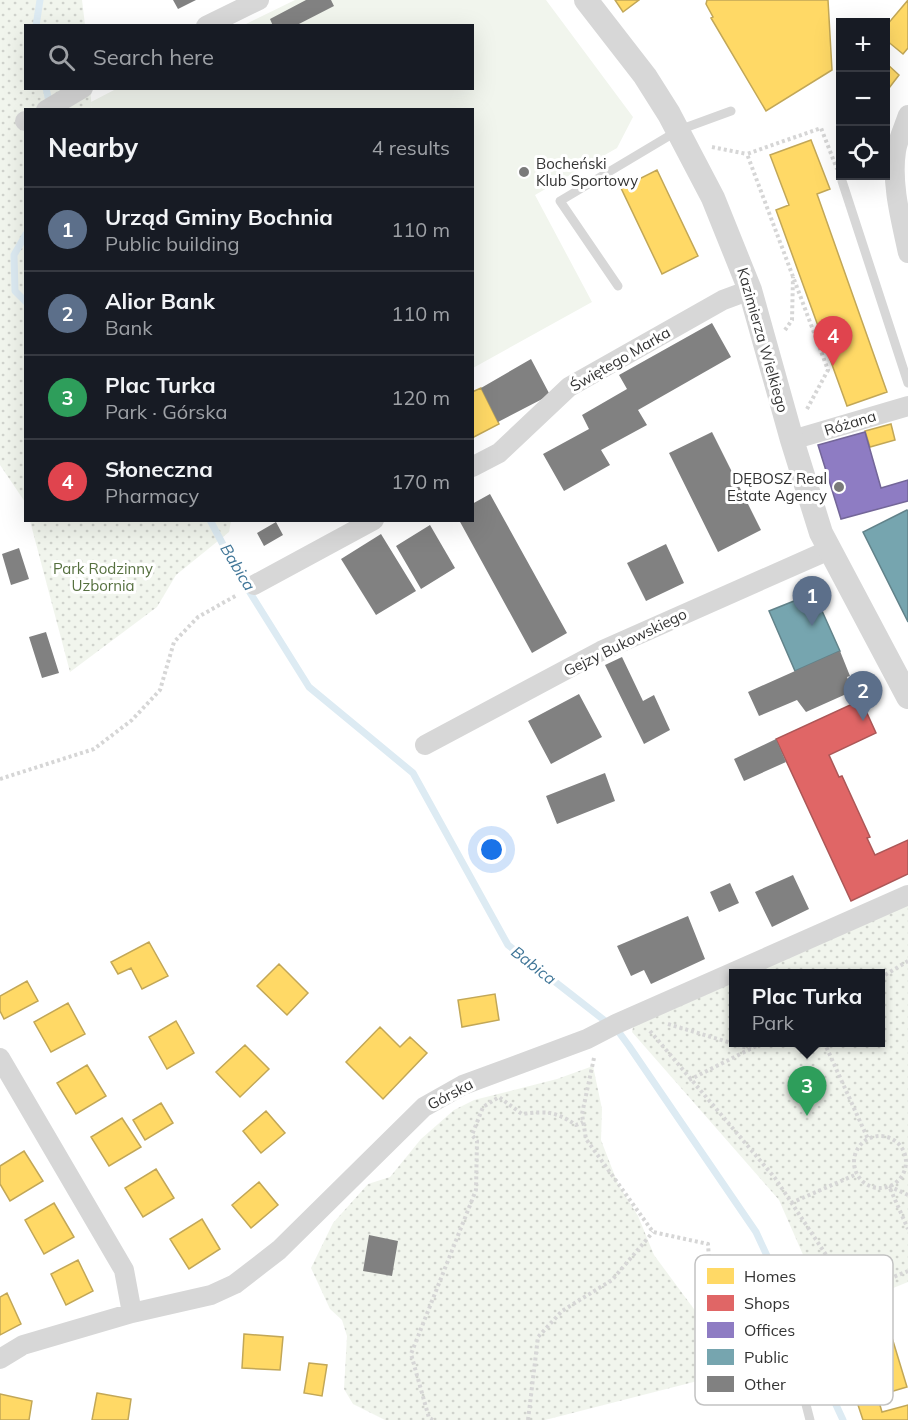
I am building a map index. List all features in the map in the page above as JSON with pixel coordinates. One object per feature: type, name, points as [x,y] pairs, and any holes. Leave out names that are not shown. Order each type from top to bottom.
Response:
[{"type":"street","points":[[210,24],[259,0]]},
{"type":"street","name":"Kazimierza Wielkiego","points":[[586,0],[645,76],[679,130],[726,227],[750,290],[813,511],[829,550],[908,697]]},
{"type":"street","points":[[49,108],[80,90]]},
{"type":"street","points":[[908,115],[896,148],[895,163],[899,211],[908,253]]},
{"type":"street","name":"Świętego Marka","points":[[474,466],[499,453],[569,387],[723,300],[750,290]]},
{"type":"street","name":"Różana","points":[[792,440],[908,406]]},
{"type":"street","points":[[255,585],[370,522]]},
{"type":"street","name":"Gejzy Bukowskiego","points":[[425,745],[602,651],[829,550]]},
{"type":"street","name":"Górska","points":[[741,969],[908,895]]},
{"type":"street","name":"Górska","points":[[0,1359],[23,1345],[132,1313],[211,1295],[235,1284],[279,1250],[424,1107],[463,1085],[608,1029],[729,974]]},
{"type":"street","points":[[0,1058],[124,1270],[132,1313]]},
{"type":"lane","points":[[618,286],[560,201],[679,130],[731,111]]},
{"type":"lane","points":[[842,181],[908,383]]},
{"type":"lane","points":[[806,1405],[810,1420]]},
{"type":"path","points":[[707,146],[747,154],[820,128],[842,181]]},
{"type":"path","points":[[747,154],[828,370],[806,411]]},
{"type":"path","points":[[784,333],[792,320],[793,273]]},
{"type":"path","points":[[0,779],[94,749],[132,720],[160,690],[174,642],[198,617],[234,596]]},
{"type":"path","points":[[885,975],[908,961]]},
{"type":"path","points":[[637,1015],[729,1042]]},
{"type":"path","points":[[637,1015],[689,1080],[774,1178],[826,1255]]},
{"type":"path","points":[[608,1029],[582,1114],[586,1139],[653,1232],[708,1244],[709,1255]]},
{"type":"path","points":[[744,1047],[751,1049]]},
{"type":"path","points":[[689,1080],[755,1047]]},
{"type":"path","points":[[826,1047],[868,1139]]},
{"type":"path","points":[[433,1420],[429,1418],[411,1354],[476,1191],[477,1141],[472,1135],[483,1107],[499,1096],[522,1114],[558,1113],[576,1125],[583,1122]]},
{"type":"path","points":[[876,1136],[893,1139],[906,1152],[906,1169],[897,1182],[889,1186],[882,1188],[868,1184],[857,1174],[855,1158],[861,1144],[868,1139],[876,1136]]},
{"type":"path","points":[[791,1203],[857,1174]]},
{"type":"path","points":[[889,1186],[908,1195]]},
{"type":"path","points":[[889,1186],[908,1229]]},
{"type":"path","points":[[528,1420],[538,1337],[562,1311],[612,1280],[653,1232]]},
{"type":"path","points":[[893,1277],[908,1271]]},
{"type":"green space","points":[[0,0],[82,0],[85,24],[24,24],[24,90],[90,90],[92,108],[24,108],[24,501],[0,465]]},
{"type":"green space","name":"Bocheński Klub Sportowy","points":[[295,0],[546,0],[633,117],[617,148],[535,195],[592,302],[474,367],[474,108],[92,108],[91,102],[114,90],[474,90],[474,24],[246,24]]},
{"type":"green space","name":"Park Rodzinny Uzbornia","points":[[31,522],[231,522],[229,532],[176,575],[157,607],[70,672]]},
{"type":"green space","points":[[908,905],[908,1282],[893,1288],[893,1255],[803,1255],[779,1200],[632,1032],[635,1019],[729,980],[729,1047],[885,1047],[885,969],[753,969]]},
{"type":"green space","points":[[593,1066],[602,1109],[601,1140],[618,1184],[638,1216],[654,1255],[695,1310],[695,1382],[545,1420],[385,1420],[353,1404],[344,1389],[347,1336],[342,1320],[330,1309],[311,1268],[333,1223],[368,1184],[390,1177],[421,1139],[454,1110],[474,1100],[557,1079]]},
{"type":"building: Homes","points":[[615,0],[639,0],[623,12]]},
{"type":"building: Homes","points":[[707,0],[828,0],[832,70],[766,111],[711,18],[713,17],[706,4]]},
{"type":"building: Homes","points":[[908,0],[908,48],[903,54],[890,43],[890,21]]},
{"type":"building: Homes","points":[[890,67],[899,75],[890,87]]},
{"type":"building: Homes","points":[[811,140],[830,189],[817,194],[887,392],[847,406],[776,210],[789,205],[770,155]]},
{"type":"building: Homes","points":[[657,170],[698,256],[662,274],[621,188]]},
{"type":"building: Homes","points":[[481,388],[499,424],[474,437],[474,391]]},
{"type":"building: Homes","points":[[891,424],[895,440],[870,447],[865,431]]},
{"type":"building: Homes","points":[[149,942],[168,976],[142,989],[131,968],[118,974],[111,962]]},
{"type":"building: Homes","points":[[279,964],[308,993],[287,1015],[257,986]]},
{"type":"building: Homes","points":[[27,981],[38,1001],[4,1019],[0,1011],[0,996]]},
{"type":"building: Homes","points":[[495,994],[499,1020],[462,1027],[458,1000]]},
{"type":"building: Homes","points":[[68,1003],[85,1034],[51,1052],[34,1022]]},
{"type":"building: Homes","points":[[176,1021],[194,1053],[167,1069],[149,1037]]},
{"type":"building: Homes","points":[[380,1027],[400,1047],[410,1037],[427,1053],[383,1099],[346,1062]]},
{"type":"building: Homes","points":[[245,1045],[269,1069],[240,1097],[216,1072]]},
{"type":"building: Homes","points":[[87,1065],[106,1096],[76,1114],[57,1083]]},
{"type":"building: Homes","points":[[161,1103],[173,1123],[145,1140],[133,1120]]},
{"type":"building: Homes","points":[[266,1111],[285,1133],[261,1153],[243,1131]]},
{"type":"building: Homes","points":[[122,1118],[141,1147],[109,1166],[91,1137]]},
{"type":"building: Homes","points":[[24,1151],[43,1181],[10,1201],[0,1184],[0,1166]]},
{"type":"building: Homes","points":[[156,1169],[174,1198],[143,1217],[125,1188]]},
{"type":"building: Homes","points":[[259,1182],[278,1205],[251,1228],[232,1205]]},
{"type":"building: Homes","points":[[54,1203],[74,1237],[44,1254],[25,1220]]},
{"type":"building: Homes","points":[[202,1219],[220,1249],[189,1269],[170,1239]]},
{"type":"building: Homes","points":[[78,1260],[93,1291],[66,1305],[51,1274]]},
{"type":"building: Homes","points":[[7,1293],[21,1324],[0,1335],[0,1297]]},
{"type":"building: Homes","points":[[244,1334],[283,1337],[280,1370],[242,1368]]},
{"type":"building: Homes","points":[[893,1341],[907,1387],[893,1391]]},
{"type":"building: Homes","points":[[309,1363],[327,1365],[322,1396],[304,1393]]},
{"type":"building: Homes","points":[[97,1393],[131,1399],[128,1420],[92,1420]]},
{"type":"building: Homes","points":[[0,1394],[32,1401],[29,1420],[0,1420]]},
{"type":"building: Homes","points":[[858,1405],[880,1405],[882,1412],[908,1405],[908,1420],[863,1420]]},
{"type":"building: Shops","points":[[861,700],[876,733],[829,755],[839,777],[842,776],[870,837],[867,838],[875,855],[908,840],[908,874],[851,901],[776,739]]},
{"type":"building: Offices","points":[[865,432],[881,488],[908,480],[908,501],[841,519],[818,445]]},
{"type":"building: Public","points":[[908,511],[908,622],[863,532]]},
{"type":"building: Public","points":[[814,593],[840,651],[795,671],[769,611]]},
{"type":"building: Other","points":[[173,0],[196,0],[178,9]]},
{"type":"building: Other","points":[[306,0],[331,0],[334,6],[299,24],[272,24],[270,19]]},
{"type":"building: Other","points":[[712,323],[731,357],[638,410],[647,425],[601,450],[610,465],[564,491],[543,454],[589,429],[582,415],[627,389],[619,375]]},
{"type":"building: Other","points":[[531,359],[550,395],[498,422],[481,388]]},
{"type":"building: Other","points":[[712,432],[761,530],[718,552],[669,453]]},
{"type":"building: Other","points":[[490,494],[567,633],[532,653],[460,522],[474,522],[474,503]]},
{"type":"building: Other","points":[[276,522],[283,535],[264,546],[257,533]]},
{"type":"building: Other","points":[[430,525],[455,568],[421,589],[396,546]]},
{"type":"building: Other","points":[[381,534],[416,591],[376,615],[341,559]]},
{"type":"building: Other","points":[[666,544],[684,583],[646,601],[627,563]]},
{"type":"building: Other","points":[[19,548],[29,579],[11,585],[2,554]]},
{"type":"building: Other","points":[[46,632],[59,673],[42,678],[29,637]]},
{"type":"building: Other","points":[[840,651],[853,691],[806,712],[797,700],[759,716],[748,692]]},
{"type":"building: Other","points":[[622,657],[643,701],[654,695],[670,730],[644,744],[605,665]]},
{"type":"building: Other","points":[[579,694],[602,737],[551,764],[528,721]]},
{"type":"building: Other","points":[[776,739],[786,762],[744,781],[734,759]]},
{"type":"building: Other","points":[[605,773],[615,801],[557,824],[546,796]]},
{"type":"building: Other","points":[[793,875],[809,909],[772,927],[755,892]]},
{"type":"building: Other","points":[[730,883],[739,903],[719,912],[710,892]]},
{"type":"building: Other","points":[[688,916],[705,959],[651,984],[644,970],[631,976],[617,946]]},
{"type":"building: Other","points":[[369,1235],[398,1241],[392,1276],[363,1271]]},
{"type":"waterway","name":"Babica","points":[[36,24],[40,0]]},
{"type":"waterway","name":"Babica","points":[[46,90],[50,106]]},
{"type":"waterway","name":"Babica","points":[[24,238],[14,255],[15,291],[24,300]]},
{"type":"waterway","name":"Babica","points":[[211,522],[239,575],[309,687],[413,773],[508,945],[618,1031],[756,1232],[767,1255]]},
{"type":"waterway","name":"Babica","points":[[836,1405],[843,1420]]},
{"type":"place","name":"Bocheński Klub Sportowy","points":[[524,172]]},
{"type":"place","name":"Słoneczna","points":[[833,366]]},
{"type":"place","name":"DĘBOSZ Real Estate Agency","points":[[839,487]]},
{"type":"place","name":"Urząd Gminy Bochnia","points":[[812,626]]},
{"type":"place","name":"Alior Bank","points":[[863,721]]},
{"type":"place","name":"Plac Turka","points":[[807,1116]]}]
